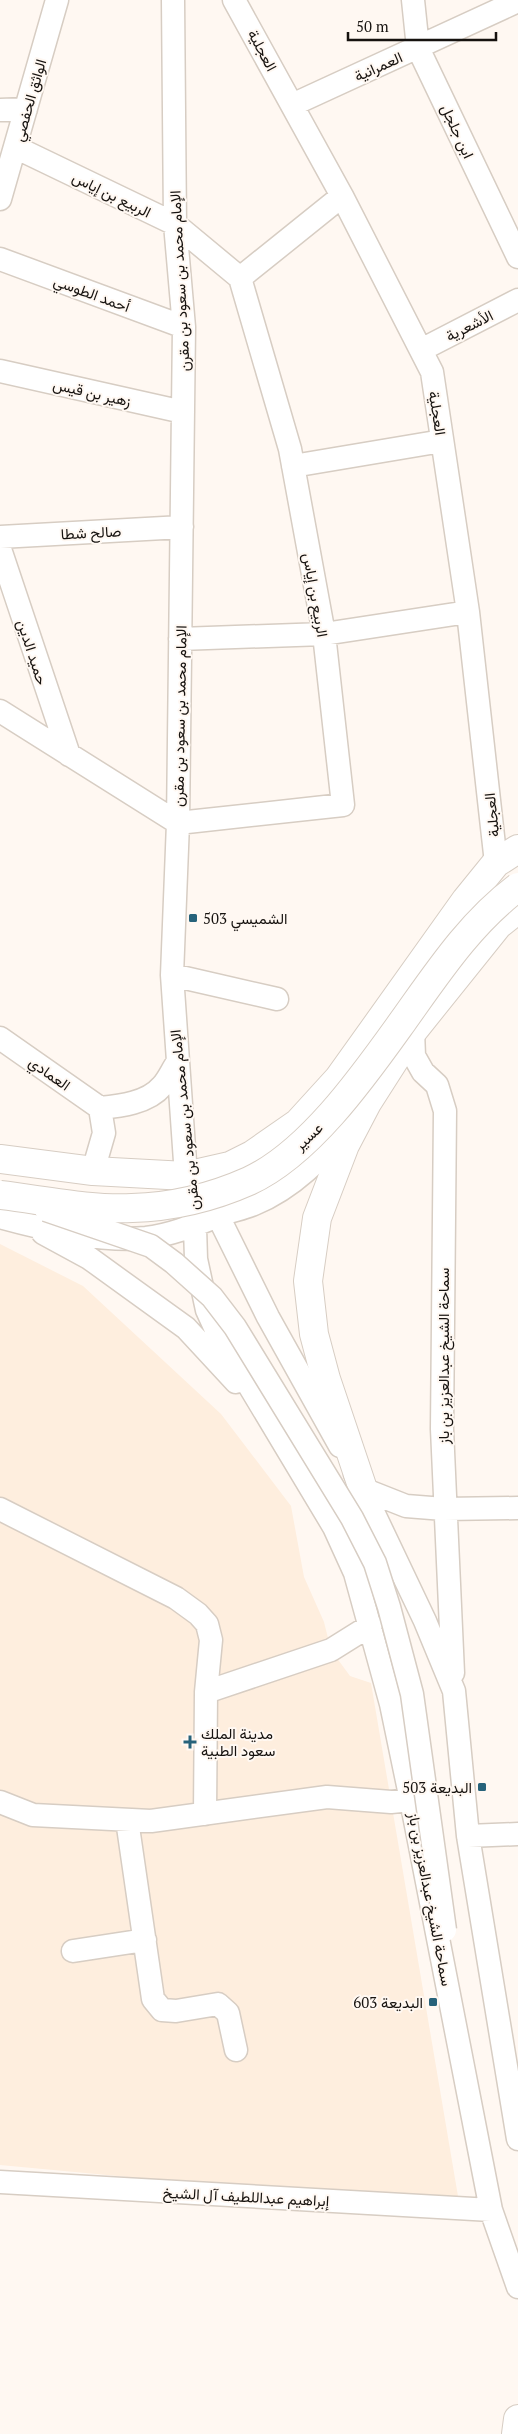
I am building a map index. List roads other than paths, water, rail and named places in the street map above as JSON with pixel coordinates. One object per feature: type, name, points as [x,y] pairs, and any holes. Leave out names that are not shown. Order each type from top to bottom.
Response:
[{"type":"main road","points":[[0,1159],[93,1171],[186,1176],[237,1162],[252,1155],[298,1123],[340,1078],[466,900],[507,856]]},
{"type":"main road","name":"عسير","points":[[0,1196],[130,1208],[166,1206],[212,1194],[250,1180],[283,1159],[333,1110],[372,1065],[458,944],[494,904],[518,886]]},
{"type":"main road","name":"سماحة الشيخ عبدالعزيز بن باز","points":[[363,1489],[326,1379],[314,1334],[308,1281],[318,1218],[338,1159],[367,1103],[414,1031],[498,925],[518,909]]},
{"type":"main road","name":"سماحة الشيخ عبدالعزيز بن باز","points":[[186,1176],[207,1221]]},
{"type":"main road","points":[[516,2434],[518,2419]]},
{"type":"street","name":"الواثق الحفصي","points":[[0,199],[57,0]]},
{"type":"street","name":"ابن جلجل","points":[[413,0],[418,48],[518,257]]},
{"type":"street","name":"العمرانية","points":[[292,104],[518,1]]},
{"type":"street","name":"العجلية","points":[[233,3],[292,104],[342,196],[432,372],[507,856]]},
{"type":"street","name":"الإمام محمد بن سعود بن مقرن","points":[[179,4],[174,224],[184,327],[178,823],[172,975],[186,1176]]},
{"type":"street","points":[[0,110],[26,109]]},
{"type":"street","name":"الربيع بن إياس","points":[[15,147],[174,224],[240,278],[290,448],[324,634],[343,805],[178,823]]},
{"type":"street","points":[[240,278],[342,196]]},
{"type":"street","name":"أحمد الطوسي","points":[[0,259],[184,327]]},
{"type":"street","name":"الأشعرية","points":[[420,350],[518,300]]},
{"type":"street","name":"زهير بن قيس","points":[[0,371],[183,412]]},
{"type":"street","points":[[293,466],[442,441]]},
{"type":"street","name":"صالح شطا","points":[[0,537],[182,527]]},
{"type":"street","name":"حميد الدين","points":[[0,549],[69,755]]},
{"type":"street","points":[[180,639],[324,634],[468,612]]},
{"type":"street","points":[[0,711],[178,823]]},
{"type":"street","points":[[172,975],[277,999]]},
{"type":"street","name":"سماحة الشيخ عبدالعزيز بن باز","points":[[414,1031],[414,1056],[423,1072],[437,1085],[444,1110],[442,1429],[444,1509],[454,1691],[468,1836],[518,2138]]},
{"type":"street","name":"العمادي","points":[[0,1038],[100,1108]]},
{"type":"street","points":[[0,1153],[93,1171],[104,1133],[100,1108],[129,1104],[152,1094],[162,1087],[177,1063]]},
{"type":"street","name":"عسير","points":[[27,1224],[109,1236],[146,1238],[207,1221],[254,1204],[280,1191],[308,1169],[333,1145],[367,1103]]},
{"type":"street","points":[[0,1196],[79,1220],[151,1246],[174,1263],[212,1297],[235,1327],[260,1366],[352,1518],[375,1564],[389,1607],[412,1694],[445,1930],[491,2210]]},
{"type":"street","points":[[0,1217],[27,1224],[90,1258],[186,1328],[265,1415]]},
{"type":"street","name":"الإمام محمد بن سعود بن مقرن","points":[[207,1221],[196,1258],[207,1310],[217,1332],[265,1415]]},
{"type":"street","name":"سماحة الشيخ عبدالعزيز بن باز","points":[[207,1221],[268,1316],[363,1489],[426,1621],[454,1691]]},
{"type":"street","name":"سماحة الشيخ عبدالعزيز بن باز","points":[[265,1415],[334,1527],[355,1573],[371,1626],[412,1800],[491,2210],[518,2287]]},
{"type":"street","points":[[363,1489],[406,1506],[444,1509],[518,1508]]},
{"type":"street","points":[[0,1509],[176,1598],[198,1614],[207,1624],[211,1640],[206,1692],[205,1814]]},
{"type":"street","points":[[206,1692],[331,1650],[371,1626]]},
{"type":"street","points":[[0,1802],[33,1815],[151,1821],[326,1797],[391,1802],[412,1800]]},
{"type":"street","points":[[128,1820],[153,1999],[162,2010],[176,2011],[218,2004],[228,2013],[236,2050]]},
{"type":"street","points":[[468,1836],[518,1834]]},
{"type":"street","points":[[73,1951],[144,1940]]},
{"type":"street","name":"إبراهيم عبداللطيف آل الشيخ","points":[[0,2182],[491,2210]]},
{"type":"place","name":"الشميسي 503","points":[[193,918]]},
{"type":"place","name":"مدينة الملك سعود الطبية","points":[[190,1742]]},
{"type":"place","name":"البديعة 503","points":[[482,1787]]},
{"type":"place","name":"البديعة 603","points":[[433,2002]]}]
